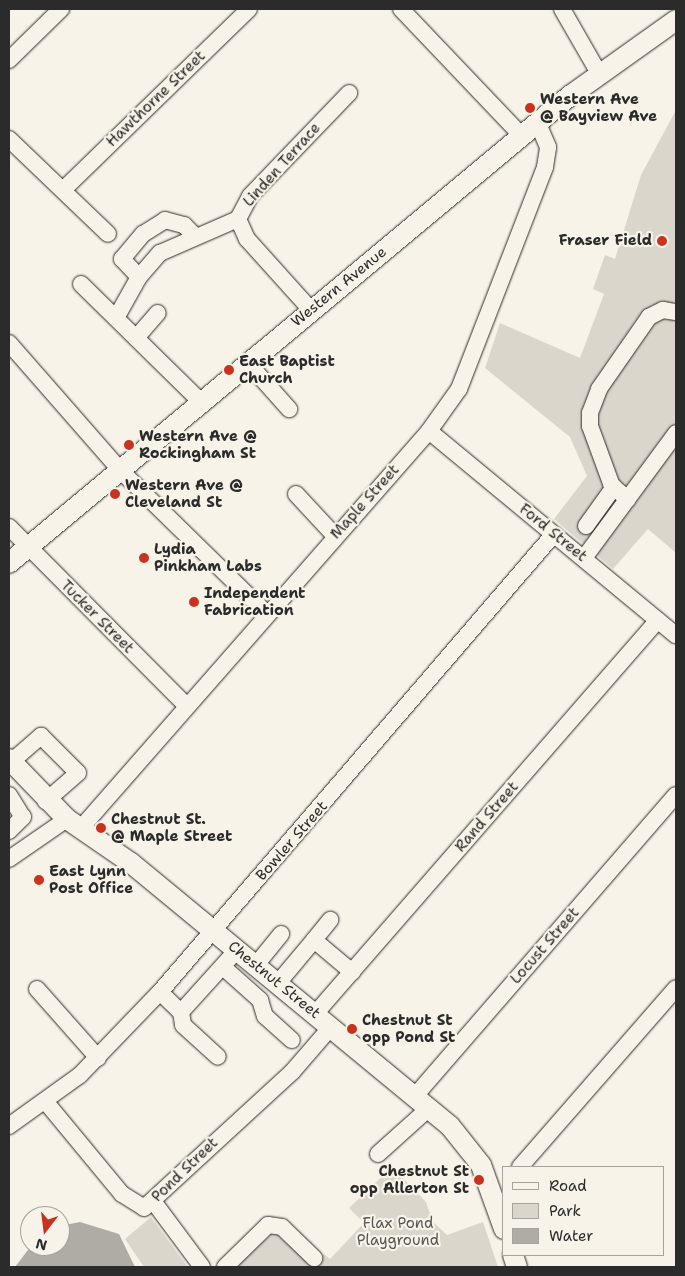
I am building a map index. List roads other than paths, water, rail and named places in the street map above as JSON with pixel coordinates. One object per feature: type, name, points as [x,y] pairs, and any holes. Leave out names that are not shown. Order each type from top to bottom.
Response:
[{"type":"main road","name":"Western Avenue","points":[[9,563],[522,136],[600,74],[676,20]]},
{"type":"main road","name":"Chestnut Street","points":[[11,766],[46,801],[256,965],[422,1102],[471,1149],[498,1191],[502,1216]]},
{"type":"street","points":[[9,60],[61,9]]},
{"type":"street","name":"Hawthorne Street","points":[[64,189],[249,9]]},
{"type":"street","points":[[401,9],[522,136]]},
{"type":"street","points":[[562,9],[600,74]]},
{"type":"street","name":"Linden Terrace","points":[[311,310],[247,240],[238,219],[250,196],[350,93]]},
{"type":"street","name":"Maple Street","points":[[9,859],[74,823],[187,706],[429,431],[466,376],[536,193],[548,147],[538,123]]},
{"type":"street","points":[[9,139],[64,189],[108,234]]},
{"type":"street","points":[[116,318],[140,277],[160,253],[194,235],[238,219]]},
{"type":"street","points":[[140,277],[122,259],[143,234],[165,220],[184,225],[194,235]]},
{"type":"street","points":[[81,284],[201,402]]},
{"type":"street","points":[[628,499],[614,487],[590,426],[594,399],[649,317],[662,310],[676,312]]},
{"type":"street","points":[[136,338],[158,313]]},
{"type":"street","points":[[9,343],[120,470],[267,614]]},
{"type":"street","points":[[248,363],[289,409]]},
{"type":"street","name":"Ford Street","points":[[429,431],[676,634]]},
{"type":"street","points":[[584,558],[676,433]]},
{"type":"street","points":[[586,526],[614,487]]},
{"type":"street","points":[[296,494],[335,536]]},
{"type":"street","name":"Tucker Street","points":[[9,527],[187,706]]},
{"type":"street","name":"Bowler Street","points":[[9,1126],[45,1101],[98,1058],[160,992],[554,534]]},
{"type":"street","name":"Rand Street","points":[[316,1014],[658,620]]},
{"type":"street","points":[[11,766],[41,736],[78,773],[46,801]]},
{"type":"street","points":[[9,795],[23,812],[22,821],[9,832]]},
{"type":"street","name":"Locust Street","points":[[378,1154],[676,795]]},
{"type":"street","points":[[278,983],[330,920]]},
{"type":"street","points":[[256,965],[281,934]]},
{"type":"street","points":[[314,940],[352,972]]},
{"type":"street","points":[[181,1012],[237,950]]},
{"type":"street","points":[[223,967],[260,1000],[265,1016],[292,1040]]},
{"type":"street","points":[[521,1166],[676,988]]},
{"type":"street","points":[[37,989],[98,1058]]},
{"type":"street","points":[[160,992],[181,1012],[182,1025],[218,1057]]},
{"type":"street","name":"Pond Street","points":[[45,1101],[130,1202],[144,1208],[154,1201],[293,1071],[331,1028]]},
{"type":"street","points":[[154,1201],[202,1267]]},
{"type":"street","points":[[225,1267],[268,1225],[282,1227],[314,1258]]},
{"type":"water","points":[[80,1222],[119,1234],[135,1267],[15,1267],[23,1256],[70,1256],[70,1224]]},
{"type":"place","name":"Western Ave @ Bayview Ave","points":[[530,108]]},
{"type":"place","name":"Fraser Field","points":[[662,241]]},
{"type":"place","name":"East Baptist Church","points":[[229,370]]},
{"type":"place","name":"Western Ave @ Rockingham St","points":[[129,445]]},
{"type":"place","name":"Western Ave @ Cleveland St","points":[[115,494]]},
{"type":"place","name":"Lydia Pinkham Labs","points":[[144,558]]},
{"type":"place","name":"Independent Fabrication","points":[[194,602]]},
{"type":"place","name":"Chestnut St. @ Maple Street","points":[[101,828]]},
{"type":"place","name":"East Lynn Post Office","points":[[39,880]]},
{"type":"place","name":"Chestnut St opp Pond St","points":[[352,1029]]},
{"type":"place","name":"Chestnut St opp Allerton St","points":[[479,1180]]},
{"type":"park label","name":"Flax Pond Playground","points":[[398,1232]]}]
